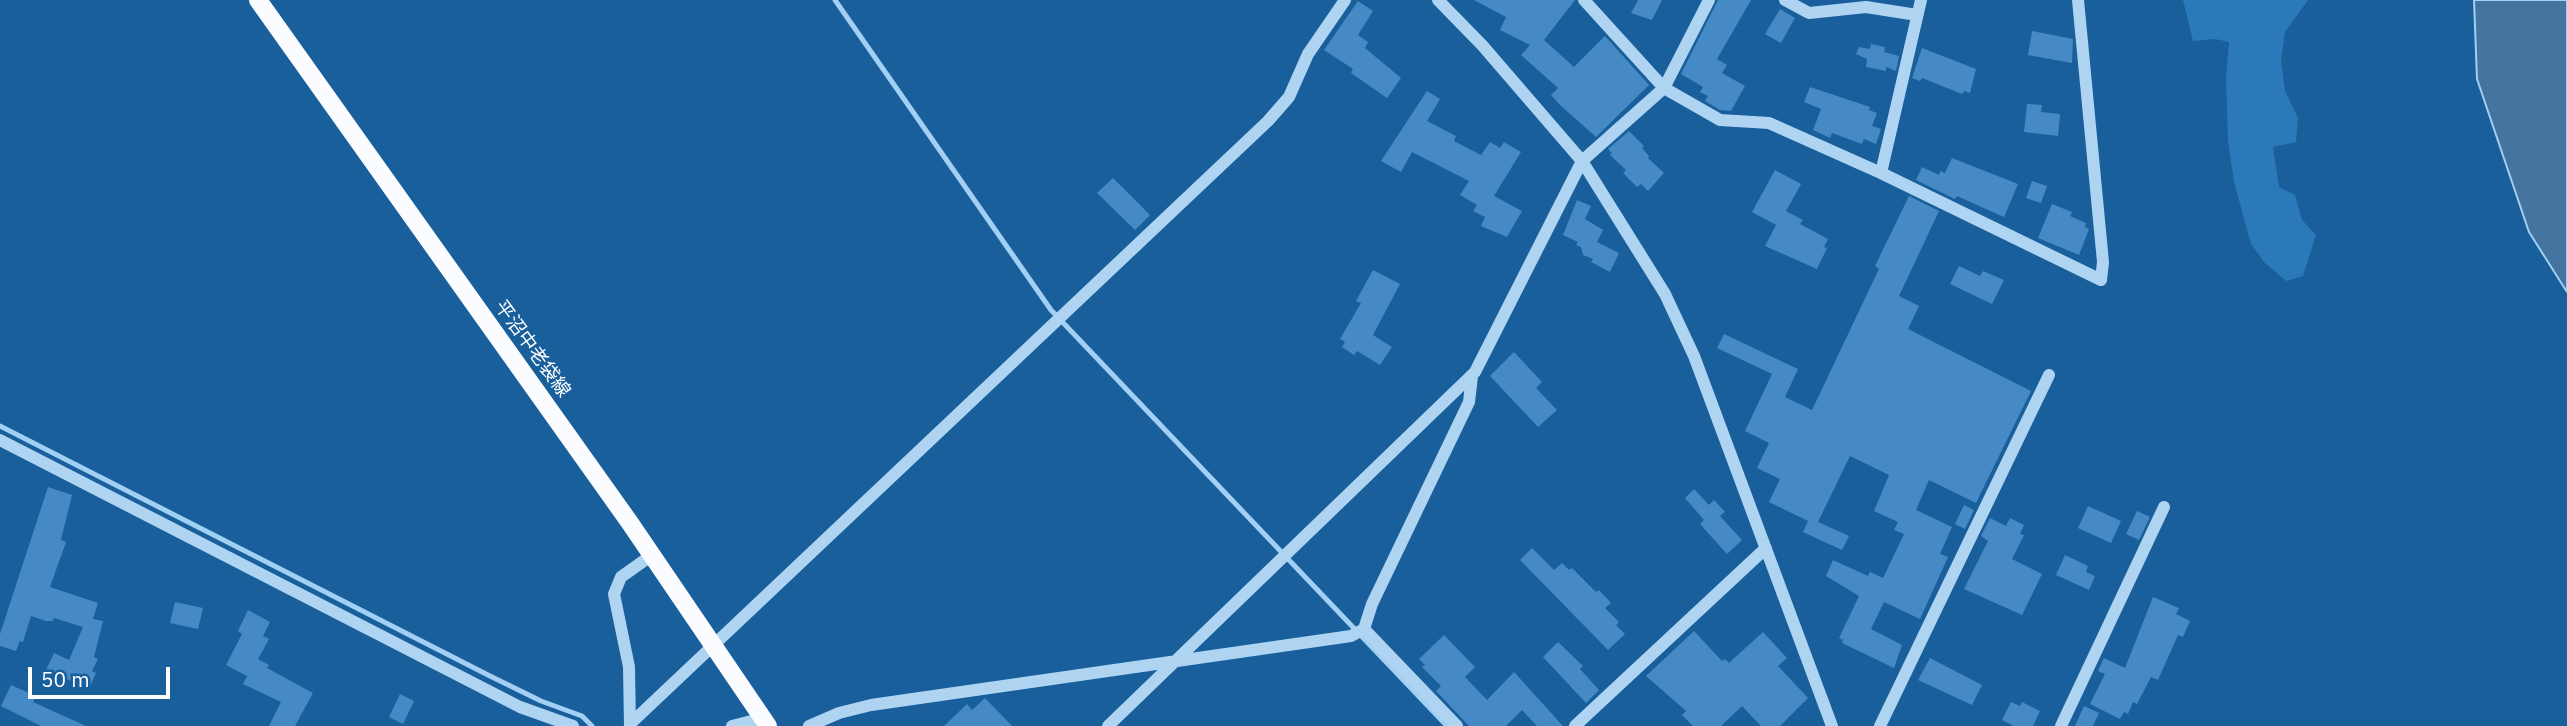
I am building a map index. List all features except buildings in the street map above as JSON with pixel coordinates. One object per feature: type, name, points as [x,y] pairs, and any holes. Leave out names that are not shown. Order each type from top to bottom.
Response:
[{"type":"main road","name":"平沼中老袋線","points":[[258,0],[652,555],[765,722]]},
{"type":"street","points":[[630,725],[1268,121],[1289,97],[1319,35],[1345,0]]},
{"type":"street","points":[[1438,0],[1482,45],[1582,161],[1658,284],[1694,356],[1832,726]]},
{"type":"street","points":[[1584,0],[1664,88],[1720,120],[1769,123],[1881,173],[2101,281],[2103,262],[2078,0]]},
{"type":"street","points":[[1108,726],[1472,376],[1490,347],[1582,161],[1664,88],[1709,0]]},
{"type":"street","points":[[1785,0],[1810,13],[1866,7],[1917,15]]},
{"type":"street","points":[[1881,173],[1921,0]]},
{"type":"street","points":[[1880,726],[2049,375]]},
{"type":"street","points":[[809,726],[839,713],[872,705],[1351,636],[1364,629],[1372,604],[1469,402],[1472,376]]},
{"type":"street","points":[[0,440],[520,707],[573,726]]},
{"type":"street","points":[[2061,726],[2164,507]]},
{"type":"street","points":[[1575,726],[1766,548]]},
{"type":"street","points":[[630,725],[628,667],[614,594],[621,577],[652,555]]},
{"type":"street","points":[[1364,629],[1457,726]]},
{"type":"street","points":[[732,726],[765,722]]},
{"type":"shaded area","points":[[2183,0],[2308,0],[2285,32],[2281,61],[2285,91],[2298,118],[2296,142],[2273,147],[2279,187],[2295,195],[2302,220],[2316,235],[2303,276],[2286,281],[2265,263],[2251,244],[2234,182],[2228,141],[2226,77],[2229,42],[2215,39],[2193,41]]},
{"type":"shaded area","points":[[2474,0],[2567,0],[2567,292],[2529,232],[2477,79]]},
{"type":"waterway","points":[[835,0],[1051,310],[1447,726]]},
{"type":"waterway","points":[[0,426],[488,675],[541,701],[582,716],[592,726]]}]
